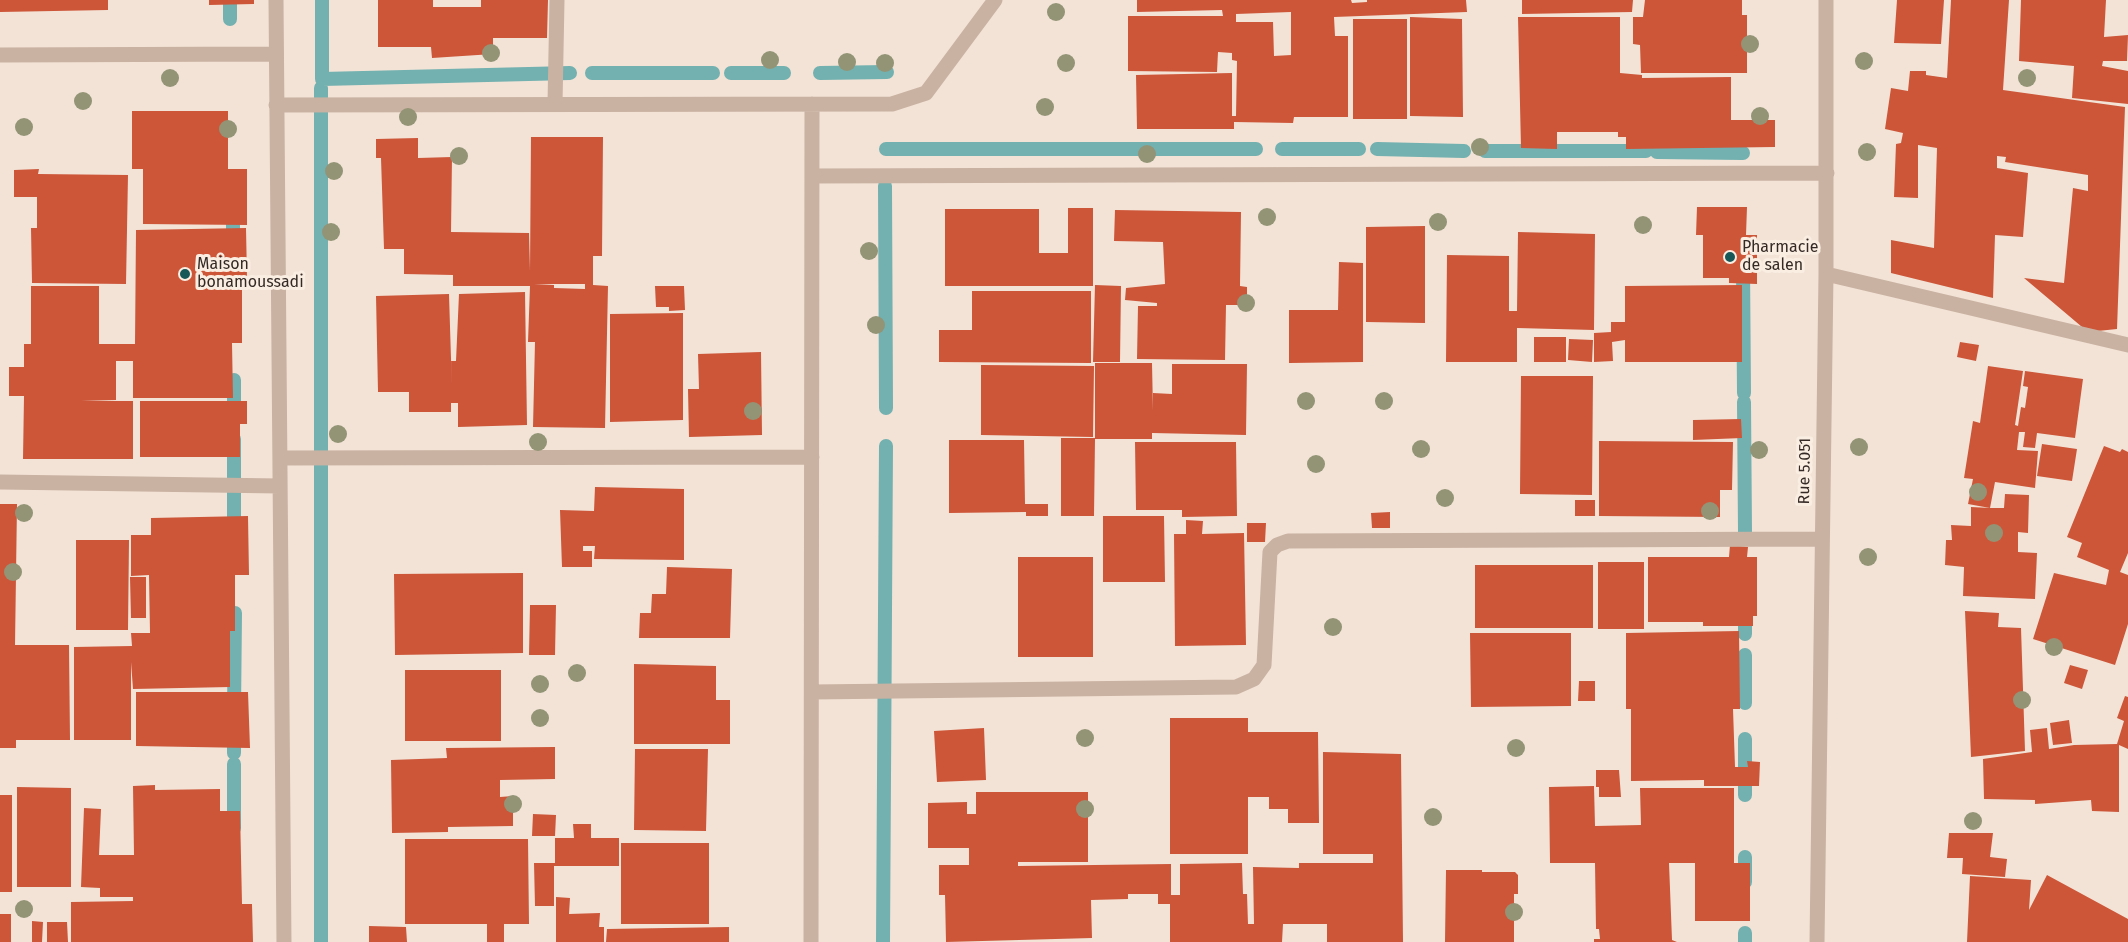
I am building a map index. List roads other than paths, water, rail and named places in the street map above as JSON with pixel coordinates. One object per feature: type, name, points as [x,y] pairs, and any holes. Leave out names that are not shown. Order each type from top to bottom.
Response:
[{"type":"street","points":[[276,0],[284,942]]},
{"type":"street","points":[[555,104],[558,0]]},
{"type":"street","points":[[276,105],[892,104],[926,93],[995,0]]},
{"type":"street","name":"Rue 5.051","points":[[1816,942],[1826,274],[1826,0]]},
{"type":"street","points":[[0,56],[275,54]]},
{"type":"street","points":[[811,942],[812,104]]},
{"type":"street","points":[[812,176],[1827,173]]},
{"type":"street","points":[[1826,274],[2128,345]]},
{"type":"street","points":[[279,458],[812,457]]},
{"type":"street","points":[[0,482],[279,486]]},
{"type":"street","points":[[812,692],[1236,687],[1254,680],[1264,664],[1270,552],[1277,545],[1288,541],[1822,539]]},
{"type":"waterway","points":[[230,0],[230,19]]},
{"type":"waterway","points":[[322,0],[322,79],[570,73]]},
{"type":"waterway","points":[[820,73],[887,72]]},
{"type":"waterway","points":[[592,73],[713,73]]},
{"type":"waterway","points":[[731,73],[784,73]]},
{"type":"waterway","points":[[321,88],[321,942]]},
{"type":"waterway","points":[[886,149],[1256,149]]},
{"type":"waterway","points":[[1282,149],[1359,149]]},
{"type":"waterway","points":[[1377,149],[1464,151]]},
{"type":"waterway","points":[[1485,151],[1646,151]]},
{"type":"waterway","points":[[1657,152],[1743,153]]},
{"type":"waterway","points":[[885,186],[886,408]]},
{"type":"waterway","points":[[233,207],[233,305]]},
{"type":"waterway","points":[[1743,266],[1744,393]]},
{"type":"waterway","points":[[234,380],[234,420]]},
{"type":"waterway","points":[[1744,402],[1745,533]]},
{"type":"waterway","points":[[234,439],[234,534]]},
{"type":"waterway","points":[[883,942],[886,446]]},
{"type":"waterway","points":[[1745,607],[1745,634]]},
{"type":"waterway","points":[[234,711],[235,613]]},
{"type":"waterway","points":[[1745,655],[1745,703]]},
{"type":"waterway","points":[[234,730],[234,753]]},
{"type":"waterway","points":[[1745,739],[1745,795]]},
{"type":"waterway","points":[[234,764],[234,828]]},
{"type":"waterway","points":[[1745,857],[1745,882]]},
{"type":"waterway","points":[[1745,933],[1745,942]]},
{"type":"place","name":"Pharmacie de salen","points":[[1730,257]]},
{"type":"place","name":"Maison bonamoussadi","points":[[185,274]]}]
